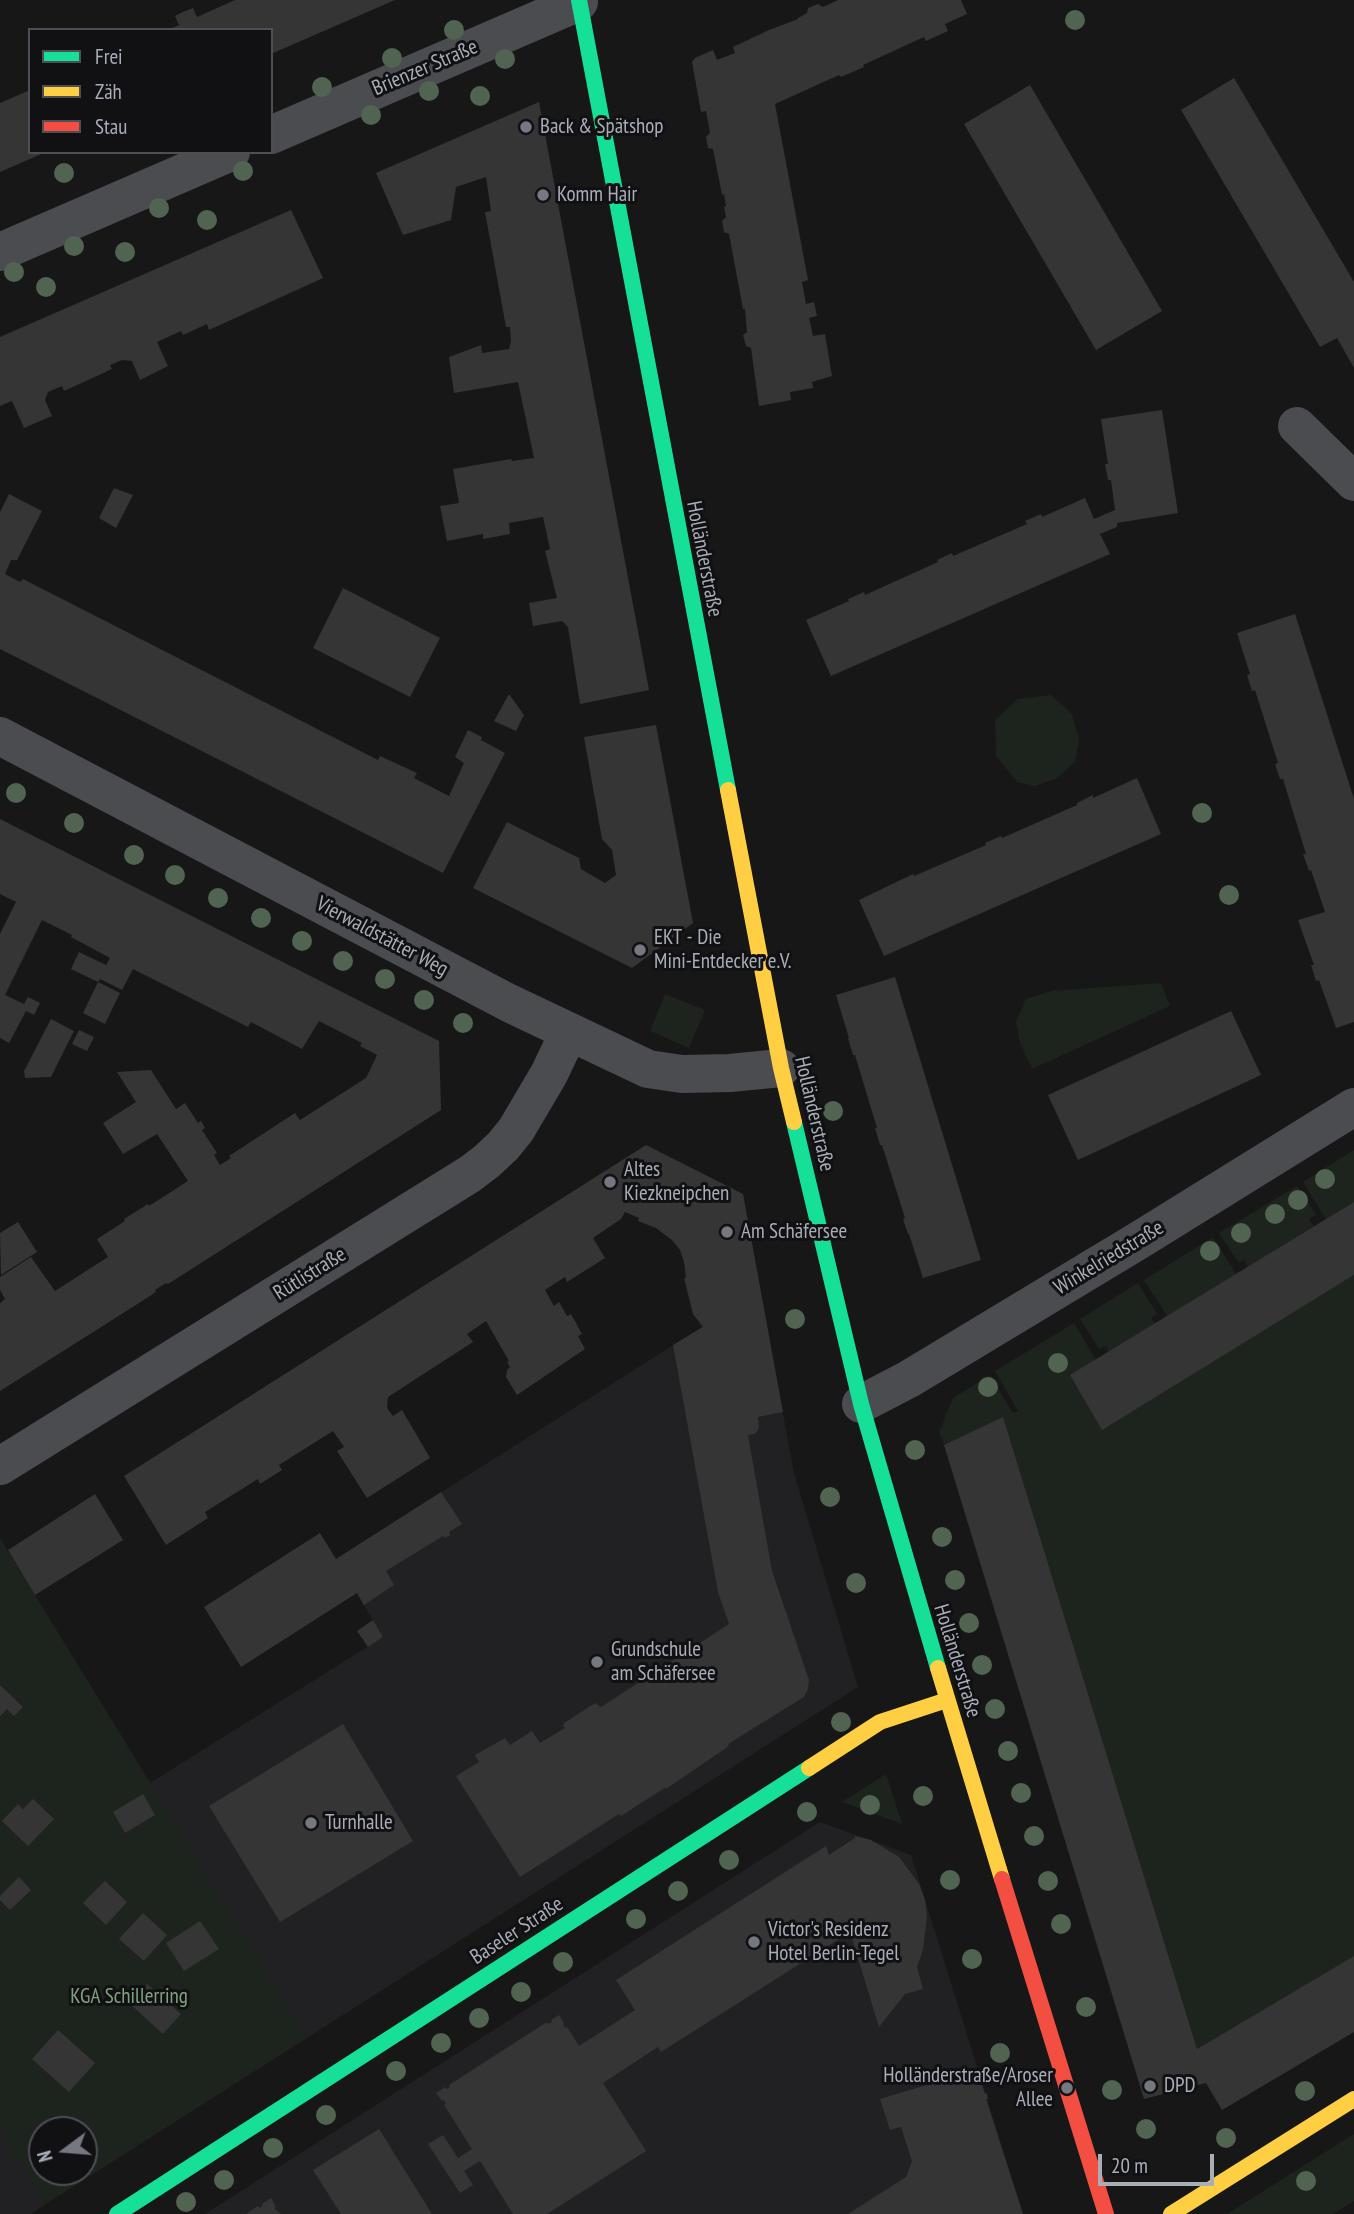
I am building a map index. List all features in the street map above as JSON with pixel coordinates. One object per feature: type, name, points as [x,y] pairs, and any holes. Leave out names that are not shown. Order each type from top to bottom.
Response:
[{"type":"street","name":"Brienzer Straße","points":[[273,134],[579,1]]},
{"type":"street","name":"Holländerstraße","points":[[579,1],[781,1068],[861,1404],[947,1700],[1106,2214]]},
{"type":"street","points":[[0,252],[225,154]]},
{"type":"street","points":[[1297,426],[1354,482]]},
{"type":"street","name":"Vierwaldstätter Weg","points":[[0,736],[509,1003],[648,1069],[682,1074],[781,1068]]},
{"type":"street","name":"Rütlistraße","points":[[0,1466],[487,1161],[516,1129],[569,1032]]},
{"type":"street","name":"Winkelriedstraße","points":[[861,1404],[909,1379],[1142,1239],[1354,1107]]},
{"type":"street","name":"Baseler Straße","points":[[117,2214],[880,1723],[947,1700]]},
{"type":"street","points":[[1171,2214],[1354,2099]]},
{"type":"shaded area","name":"Grundschule am Schäfersee","points":[[760,1290],[794,1473],[858,1687],[307,2038],[150,1783],[383,1637],[336,1559]]},
{"type":"shaded area","points":[[820,1822],[911,1855],[1023,2214],[205,2214]]},
{"type":"shaded area","points":[[0,2132],[28,2176],[28,2186],[34,2186],[46,2204],[31,2214],[0,2214]]},
{"type":"green space","points":[[1051,695],[1072,714],[1079,739],[1075,762],[1057,778],[1035,786],[1017,782],[996,756],[995,720],[1018,699]]},
{"type":"green space","points":[[1161,983],[1170,1006],[1032,1069],[1020,1043],[1016,1022],[1026,999],[1051,991]]},
{"type":"green space","points":[[665,994],[705,1010],[689,1048],[650,1031]]},
{"type":"green space","points":[[1354,1150],[1354,1202],[1326,1219],[1303,1182]]},
{"type":"green space","points":[[1297,1186],[1316,1215],[1309,1219],[1314,1226],[1248,1267],[1244,1260],[1239,1263],[1219,1233]]},
{"type":"green space","points":[[1213,1237],[1236,1274],[1167,1316],[1144,1280]]},
{"type":"green space","points":[[1354,1275],[1354,1956],[1197,2049],[1003,1418],[944,1445],[939,1432],[953,1398],[990,1375],[1013,1413],[1018,1411],[995,1371],[1074,1323],[1096,1360],[1102,1429]]},
{"type":"green space","points":[[1138,1283],[1157,1314],[1151,1318],[1155,1324],[1109,1352],[1106,1346],[1099,1349],[1080,1319]]},
{"type":"green space","name":"KGA Schillerring","points":[[0,1538],[307,2038],[98,2171],[98,2116],[28,2116],[28,2176],[0,2132]]},
{"type":"green space","points":[[886,1774],[902,1824],[842,1802]]},
{"type":"green space","points":[[1354,2134],[1354,2201],[1333,2214],[1227,2214]]},
{"type":"green space","name":"KGA Schillerring","points":[[34,2186],[74,2186],[46,2204]]},
{"type":"building","points":[[235,0],[395,0],[273,53],[273,28],[172,28],[179,25],[175,16],[183,12],[193,8],[197,17]]},
{"type":"building","points":[[838,0],[961,0],[967,14],[945,24],[948,31],[926,41],[924,37],[863,65],[864,67],[841,77],[839,75],[775,104],[808,280],[802,282],[806,304],[814,302],[817,316],[809,318],[813,336],[825,334],[832,376],[812,382],[813,388],[790,392],[791,400],[759,406],[751,348],[746,346],[743,335],[747,332],[745,309],[729,234],[724,232],[722,221],[726,217],[724,194],[722,195],[713,149],[708,148],[706,137],[710,133],[706,111],[701,112],[692,62],[713,50],[717,60],[735,53],[733,47],[798,19],[807,13],[808,8],[818,4],[823,7]]},
{"type":"building","points":[[1234,78],[1354,282],[1354,368],[1337,338],[1320,347],[1181,110]]},
{"type":"building","points":[[1030,85],[1162,311],[1096,350],[964,124]]},
{"type":"building","points":[[28,91],[28,154],[41,154],[0,172],[0,103]]},
{"type":"building","points":[[539,102],[649,690],[580,704],[568,627],[562,621],[533,626],[529,603],[557,598],[545,551],[550,549],[543,517],[509,523],[510,534],[483,539],[483,534],[447,541],[440,506],[459,503],[453,469],[511,459],[534,458],[518,382],[454,393],[449,357],[481,345],[482,353],[509,349],[511,341],[510,327],[506,327],[485,212],[491,211],[486,177],[456,187],[451,220],[403,235],[376,173]]},
{"type":"building","points":[[291,210],[323,278],[209,330],[207,324],[183,335],[181,331],[157,342],[168,366],[140,380],[132,361],[122,360],[110,365],[112,369],[64,391],[62,386],[48,392],[45,400],[52,416],[24,428],[12,401],[0,406],[0,337]]},
{"type":"building","points":[[1162,410],[1178,513],[1117,523],[1117,527],[1100,534],[1110,554],[831,676],[806,620],[849,601],[848,599],[864,592],[865,595],[938,562],[937,560],[952,553],[953,556],[1027,524],[1025,521],[1041,514],[1042,517],[1085,498],[1094,519],[1115,510],[1111,480],[1108,480],[1105,464],[1108,464],[1101,419]]},
{"type":"building","points":[[114,488],[133,495],[116,528],[99,518]]},
{"type":"building","points":[[9,494],[42,511],[17,560],[11,560],[5,574],[20,582],[23,579],[378,760],[380,756],[417,773],[414,778],[449,796],[464,763],[455,757],[468,730],[505,753],[443,873],[0,649],[0,512]]},
{"type":"building","points":[[343,588],[440,638],[410,697],[313,648]]},
{"type":"building","points":[[1295,614],[1354,799],[1354,1022],[1336,1028],[1319,980],[1316,981],[1311,965],[1314,965],[1298,920],[1325,912],[1303,854],[1306,854],[1283,779],[1280,779],[1275,764],[1278,763],[1255,690],[1252,691],[1247,675],[1250,674],[1237,633]]},
{"type":"building","points":[[509,694],[524,715],[516,731],[494,721]]},
{"type":"building","points":[[656,725],[693,923],[632,968],[473,888],[507,822],[579,858],[581,869],[605,883],[616,875],[612,850],[602,839],[584,737]]},
{"type":"building","points":[[1137,778],[1161,834],[884,956],[859,900],[913,874],[914,876],[1077,805],[1093,795],[1093,798]]},
{"type":"building","points":[[0,819],[439,1041],[441,1110],[0,1391],[0,1303],[5,1299],[0,1290],[0,1277],[31,1257],[55,1291],[108,1257],[97,1239],[125,1221],[124,1219],[188,1181],[157,1134],[123,1154],[103,1123],[136,1102],[117,1072],[151,1070],[176,1109],[185,1103],[198,1123],[201,1121],[205,1128],[202,1130],[217,1153],[214,1155],[220,1165],[231,1158],[229,1156],[295,1113],[300,1120],[366,1078],[377,1055],[360,1046],[362,1043],[319,1021],[302,1049],[251,1022],[248,1027],[133,969],[122,990],[100,979],[98,982],[71,969],[79,952],[106,965],[110,958],[42,920],[5,995],[24,1004],[28,997],[40,1003],[34,1015],[26,1011],[9,1043],[0,1038],[0,934],[16,902],[0,894]]},
{"type":"building","points":[[895,977],[981,1260],[923,1278],[836,995]]},
{"type":"building","points":[[98,982],[120,993],[105,1024],[83,1013]]},
{"type":"building","points":[[1231,1011],[1261,1075],[1078,1160],[1048,1095]]},
{"type":"building","points":[[51,1019],[74,1031],[51,1077],[25,1078],[24,1071]]},
{"type":"building","points":[[79,1030],[94,1037],[87,1051],[72,1044]]},
{"type":"building","points":[[646,1145],[743,1194],[783,1412],[758,1417],[759,1428],[755,1434],[748,1435],[772,1571],[809,1680],[808,1689],[804,1697],[728,1744],[729,1746],[666,1789],[621,1816],[619,1814],[520,1877],[456,1776],[479,1762],[475,1755],[505,1738],[510,1745],[532,1731],[540,1743],[565,1728],[564,1723],[595,1703],[601,1707],[729,1624],[718,1592],[673,1345],[703,1327],[693,1314],[684,1278],[684,1262],[680,1250],[672,1240],[656,1228],[625,1212],[621,1219],[593,1238],[605,1258],[567,1282],[565,1277],[545,1290],[554,1306],[559,1302],[567,1316],[571,1314],[582,1334],[578,1336],[585,1349],[517,1395],[506,1377],[509,1361],[486,1321],[467,1334],[473,1342],[388,1397],[387,1408],[393,1416],[402,1410],[430,1458],[367,1498],[337,1451],[344,1447],[333,1431],[279,1465],[282,1470],[260,1484],[258,1479],[205,1512],[208,1518],[166,1545],[124,1476]]},
{"type":"building","points":[[1354,1202],[1354,1275],[1102,1430],[1070,1375]]},
{"type":"building","points":[[18,1222],[37,1252],[1,1275],[0,1233]]},
{"type":"building","points":[[1003,1417],[1197,2049],[1354,1956],[1354,2032],[1222,2110],[1206,2083],[1144,2099],[944,1445]]},
{"type":"building","points":[[441,1492],[462,1524],[449,1532],[450,1535],[445,1538],[443,1536],[386,1571],[394,1585],[364,1605],[357,1593],[241,1667],[204,1607],[320,1533],[336,1559]]},
{"type":"building","points":[[95,1494],[123,1540],[35,1595],[8,1550]]},
{"type":"building","points":[[373,1620],[383,1637],[368,1647],[357,1631]]},
{"type":"building","points":[[0,1685],[23,1707],[14,1716],[7,1709],[0,1716]]},
{"type":"building","name":"Turnhalle","points":[[343,1724],[413,1841],[280,1922],[209,1806]]},
{"type":"building","points":[[143,1794],[155,1815],[125,1833],[113,1812]]},
{"type":"building","points":[[33,1799],[54,1819],[28,1846],[2,1821],[18,1804],[23,1809]]},
{"type":"building","points":[[855,1836],[871,1840],[899,1857],[919,1884],[927,1916],[923,1950],[917,1967],[923,1989],[905,1994],[879,2027],[850,1932],[661,2052],[658,2047],[603,2083],[646,2151],[547,2214],[513,2214],[480,2161],[464,2171],[473,2185],[460,2193],[428,2144],[443,2135],[458,2158],[472,2149],[444,2105],[444,2100],[436,2093],[450,2087],[449,2085],[547,2022],[552,2022],[551,2020],[559,2015],[579,2046],[635,2010],[616,1980],[826,1846],[829,1855]]},
{"type":"building","points":[[19,1877],[31,1890],[10,1910],[0,1900],[0,1896]]},
{"type":"building","points":[[105,1881],[127,1902],[106,1925],[83,1903]]},
{"type":"building","points":[[143,1913],[167,1935],[144,1961],[119,1939]]},
{"type":"building","points":[[200,1921],[219,1949],[184,1971],[166,1943]]},
{"type":"building","points":[[147,1984],[181,2014],[163,2034],[129,2003]]},
{"type":"building","points":[[58,2030],[95,2063],[69,2092],[32,2059]]},
{"type":"building","points":[[977,2070],[981,2075],[979,2076],[985,2094],[987,2093],[986,2099],[1023,2214],[848,2214],[906,2177],[912,2161],[901,2127],[890,2130],[880,2099]]},
{"type":"building","points":[[379,2129],[432,2214],[341,2214],[313,2170]]},
{"type":"building","points":[[271,2198],[276,2207],[274,2208],[281,2214],[246,2214],[258,2206],[260,2208]]},
{"type":"traffic: fast","points":[[579,0],[728,790]]},
{"type":"traffic: fast","points":[[794,1122],[861,1404],[938,1668]]},
{"type":"traffic: fast","points":[[117,2214],[809,1768]]},
{"type":"traffic: slow","points":[[728,790],[781,1068],[794,1122]]},
{"type":"traffic: slow","points":[[938,1668],[1002,1879]]},
{"type":"traffic: slow","points":[[809,1768],[880,1722],[947,1700]]},
{"type":"traffic: slow","points":[[1171,2214],[1354,2099]]},
{"type":"traffic: jam","points":[[1002,1879],[1106,2214]]},
{"type":"place","name":"Back & Spätshop","points":[[526,127]]},
{"type":"place","name":"Komm Hair","points":[[543,195]]},
{"type":"place","name":"EKT - Die Mini-Entdecker e.V.","points":[[640,950]]},
{"type":"place","name":"Altes Kiezkneipchen","points":[[610,1182]]},
{"type":"place","name":"Am Schäfersee","points":[[727,1232]]},
{"type":"place","name":"Grundschule am Schäfersee","points":[[597,1662]]},
{"type":"place","name":"Turnhalle","points":[[311,1823]]},
{"type":"place","name":"Victor's Residenz Hotel Berlin-Tegel","points":[[754,1942]]},
{"type":"place","name":"DPD","points":[[1150,2086]]},
{"type":"place","name":"Holländerstraße/Aroser Allee","points":[[1067,2088]]}]
